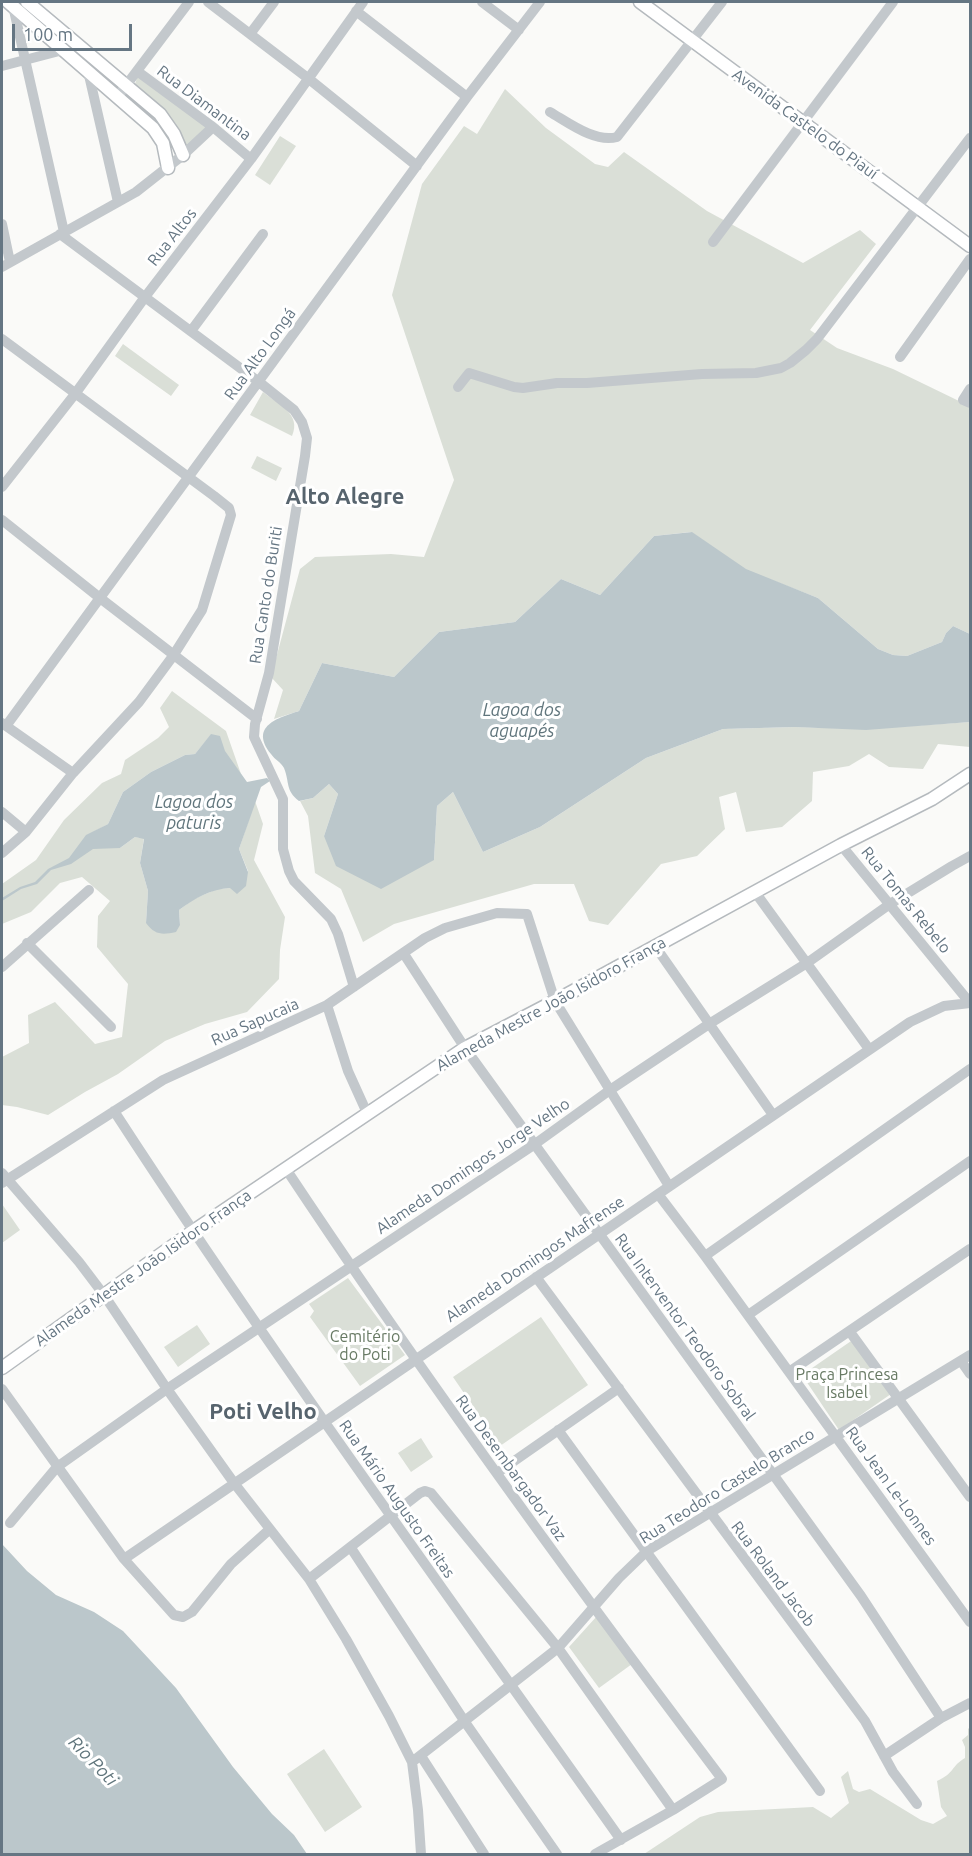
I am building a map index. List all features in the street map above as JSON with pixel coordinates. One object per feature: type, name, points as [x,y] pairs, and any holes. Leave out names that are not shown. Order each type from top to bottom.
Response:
[{"type":"main road","points":[[27,2],[122,91],[157,132],[165,148],[168,168]]},
{"type":"main road","name":"Avenida Castelo do Piauí","points":[[640,2],[970,246]]},
{"type":"main road","points":[[11,4],[88,71],[160,114],[168,124],[183,155]]},
{"type":"main road","name":"Alameda Mestre João Isidoro França","points":[[2,1368],[192,1232],[465,1048],[841,845],[932,799],[970,775]]},
{"type":"street","points":[[122,91],[189,2]]},
{"type":"street","points":[[208,2],[417,166]]},
{"type":"street","points":[[250,34],[274,2]]},
{"type":"street","name":"Rua Altos","points":[[2,488],[251,159],[363,2]]},
{"type":"street","points":[[482,2],[519,30]]},
{"type":"street","name":"Rua Alto Longá","points":[[4,724],[100,598],[467,97],[540,2]]},
{"type":"street","points":[[550,112],[589,133],[617,138],[722,2]]},
{"type":"street","points":[[713,242],[892,2]]},
{"type":"street","points":[[11,4],[26,61],[62,233]]},
{"type":"street","points":[[356,11],[467,97]]},
{"type":"street","points":[[2,66],[63,50]]},
{"type":"street","points":[[88,71],[117,202]]},
{"type":"street","name":"Rua Diamantina","points":[[137,72],[213,127],[251,159]]},
{"type":"street","points":[[2,224],[6,264],[136,192],[168,168],[213,127]]},
{"type":"street","points":[[458,387],[469,373],[523,388],[557,383],[756,373],[781,368],[802,354],[817,339],[970,138]]},
{"type":"street","name":"Rua Canto do Buriti","points":[[62,233],[259,382],[294,410],[302,422],[307,438],[269,672],[257,719]]},
{"type":"street","points":[[191,331],[263,234]]},
{"type":"street","points":[[900,357],[970,260]]},
{"type":"street","points":[[2,339],[229,508],[230,519],[202,610],[173,656],[139,702],[73,774],[26,832],[2,853]]},
{"type":"street","points":[[967,402],[970,389]]},
{"type":"street","points":[[2,520],[173,656],[257,719],[254,730],[256,743],[283,799],[283,849],[286,866],[294,881],[331,919],[338,934],[354,987]]},
{"type":"street","points":[[4,724],[73,774]]},
{"type":"street","points":[[2,812],[26,832]]},
{"type":"street","name":"Rua Tomas Rebelo","points":[[841,845],[966,990],[970,1003]]},
{"type":"street","name":"Alameda Domingos Jorge Velho","points":[[10,1523],[57,1467],[167,1389],[536,1144],[610,1090],[709,1024],[807,963],[890,904],[970,856]]},
{"type":"street","points":[[2,967],[89,890]]},
{"type":"street","points":[[755,892],[869,1049]]},
{"type":"street","name":"Rua Sapucaia","points":[[3,1179],[164,1080],[327,1005],[445,928],[497,913],[527,914],[555,1001]]},
{"type":"street","points":[[27,943],[111,1027]]},
{"type":"street","points":[[655,946],[773,1115]]},
{"type":"street","name":"Rua Interventor Teodoro Sobral","points":[[404,954],[465,1048],[772,1476],[861,1596],[941,1718]]},
{"type":"street","points":[[555,1001],[669,1186]]},
{"type":"street","name":"Alameda Domingos Mafrense","points":[[124,1559],[869,1049],[928,1012],[944,1006],[970,1003]]},
{"type":"street","points":[[327,1005],[348,1071],[367,1113]]},
{"type":"street","points":[[705,1256],[970,1069]]},
{"type":"street","name":"Rua Mário Augusto Freitas","points":[[114,1111],[192,1232],[391,1518],[621,1840]]},
{"type":"street","points":[[748,1315],[970,1161]]},
{"type":"street","name":"Rua Desembargador Vaz","points":[[286,1169],[414,1359],[592,1607],[722,1779],[673,1810]]},
{"type":"street","points":[[3,1179],[79,1262],[234,1483],[309,1579],[416,1759],[484,1854]]},
{"type":"street","name":"Rua Jean Le-Lonnes","points":[[658,1194],[970,1623]]},
{"type":"street","points":[[789,1372],[970,1249]]},
{"type":"street","name":"Rua Roland Jacob","points":[[536,1277],[709,1514],[865,1721],[884,1756],[917,1804]]},
{"type":"street","points":[[850,1332],[970,1497]]},
{"type":"street","points":[[966,1358],[970,1374]]},
{"type":"street","name":"Rua Teodoro Castelo Branco","points":[[416,1759],[558,1648],[592,1607],[647,1551],[966,1358]]},
{"type":"street","points":[[497,1473],[619,1388]]},
{"type":"street","points":[[2,1389],[124,1559],[174,1615],[183,1617],[192,1612],[231,1564],[270,1529]]},
{"type":"street","points":[[558,1430],[820,1791]]},
{"type":"street","points":[[309,1579],[391,1518],[420,1493],[428,1491],[435,1496],[558,1648],[673,1810],[595,1854]]},
{"type":"street","points":[[351,1548],[465,1722],[557,1854]]},
{"type":"street","points":[[884,1756],[941,1718],[970,1703]]},
{"type":"street","points":[[416,1759],[421,1854]]},
{"type":"green space","points":[[140,77],[207,128],[186,148],[175,123],[134,87],[137,78]]},
{"type":"green space","points":[[505,89],[546,128],[595,164],[608,167],[624,152],[707,211],[803,263],[860,230],[876,244],[810,330],[837,348],[893,369],[970,405],[970,634],[953,626],[946,633],[942,642],[907,656],[893,655],[878,649],[818,598],[746,570],[691,532],[654,536],[600,595],[561,579],[515,622],[439,632],[394,677],[322,663],[299,711],[274,719],[283,690],[271,677],[300,569],[315,557],[391,554],[424,557],[454,480],[392,295],[422,184],[464,126],[477,134]]},
{"type":"green space","points":[[280,136],[296,146],[270,185],[255,175]]},
{"type":"green space","points":[[123,344],[179,385],[171,396],[115,356]]},
{"type":"green space","points":[[263,392],[287,410],[291,416],[294,422],[292,436],[250,415]]},
{"type":"green space","points":[[257,456],[282,468],[276,481],[251,468]]},
{"type":"green space","points":[[172,691],[226,731],[241,774],[211,735],[195,754],[185,755],[151,772],[123,792],[108,824],[86,836],[120,848],[135,837],[144,838],[140,863],[148,891],[146,923],[180,925],[179,910],[194,899],[217,889],[230,888],[248,871],[239,849],[255,801],[263,824],[254,860],[285,917],[279,979],[247,1012],[205,1024],[165,1041],[118,1074],[48,1115],[2,1105],[2,1057],[29,1043],[28,1015],[55,1002],[95,1044],[122,1037],[128,984],[97,947],[98,916],[110,901],[82,877],[60,883],[31,912],[2,924],[2,884],[36,860],[64,820],[102,783],[121,774],[125,760],[158,738],[169,727],[160,708]]},
{"type":"green space","points":[[970,722],[970,747],[938,744],[923,769],[889,767],[869,754],[849,766],[813,772],[812,801],[782,827],[746,832],[736,792],[719,797],[725,829],[697,856],[661,864],[608,925],[589,921],[574,884],[534,884],[394,924],[363,942],[341,889],[315,873],[308,816],[300,801],[313,798],[329,784],[338,794],[324,836],[434,860],[437,806],[453,792],[483,852],[540,827],[646,758],[723,729],[795,727],[866,729]]},
{"type":"green space","points":[[2,1204],[20,1230],[2,1243]]},
{"type":"green space","name":"Cemitério do Poti","points":[[348,1278],[405,1355],[360,1386],[310,1317],[314,1311],[309,1304]]},
{"type":"green space","points":[[541,1317],[588,1385],[500,1446],[453,1377]]},
{"type":"green space","points":[[197,1325],[210,1344],[178,1367],[164,1347]]},
{"type":"green space","name":"Praça Princesa Isabel","points":[[854,1339],[891,1394],[839,1430],[802,1375]]},
{"type":"green space","points":[[421,1438],[433,1457],[411,1472],[398,1453]]},
{"type":"green space","points":[[597,1616],[632,1664],[599,1688],[569,1647]]},
{"type":"green space","points":[[970,1727],[970,1854],[644,1854],[700,1817],[718,1812],[813,1807],[831,1818],[849,1803],[841,1777],[848,1771],[853,1789],[859,1792],[870,1789],[921,1820],[933,1824],[947,1816],[941,1807],[937,1781],[965,1758],[965,1747],[962,1740],[968,1735]]},
{"type":"green space","points":[[324,1749],[362,1807],[325,1832],[287,1774]]},
{"type":"water","name":"Lagoa dos aguapés","points":[[692,532],[746,569],[818,598],[878,649],[893,655],[907,656],[942,642],[946,633],[953,626],[970,634],[970,722],[866,730],[795,727],[723,729],[646,758],[540,827],[483,852],[453,792],[437,806],[434,860],[381,889],[336,866],[324,836],[338,794],[329,784],[313,798],[299,801],[290,790],[284,768],[271,754],[263,736],[265,730],[275,720],[299,711],[322,663],[394,677],[439,632],[515,622],[561,579],[600,595],[654,536]]},
{"type":"water","name":"Lagoa dos paturis","points":[[211,734],[220,736],[225,751],[247,782],[267,778],[270,781],[261,787],[239,849],[248,872],[246,886],[237,894],[230,888],[203,895],[179,910],[180,925],[176,932],[163,934],[156,932],[146,923],[148,891],[140,863],[144,839],[135,837],[120,848],[93,849],[71,864],[51,870],[37,884],[21,889],[2,901],[2,898],[20,887],[35,882],[48,869],[69,858],[86,835],[108,824],[123,792],[151,772],[185,755],[195,754]]},
{"type":"water","name":"Rio Poti","points":[[2,1544],[27,1571],[56,1595],[94,1612],[123,1631],[176,1688],[233,1767],[272,1814],[294,1835],[307,1854],[2,1854]]},
{"type":"district","name":"Alto Alegre","points":[[345,497]]},
{"type":"district","name":"Poti Velho","points":[[263,1412]]}]
